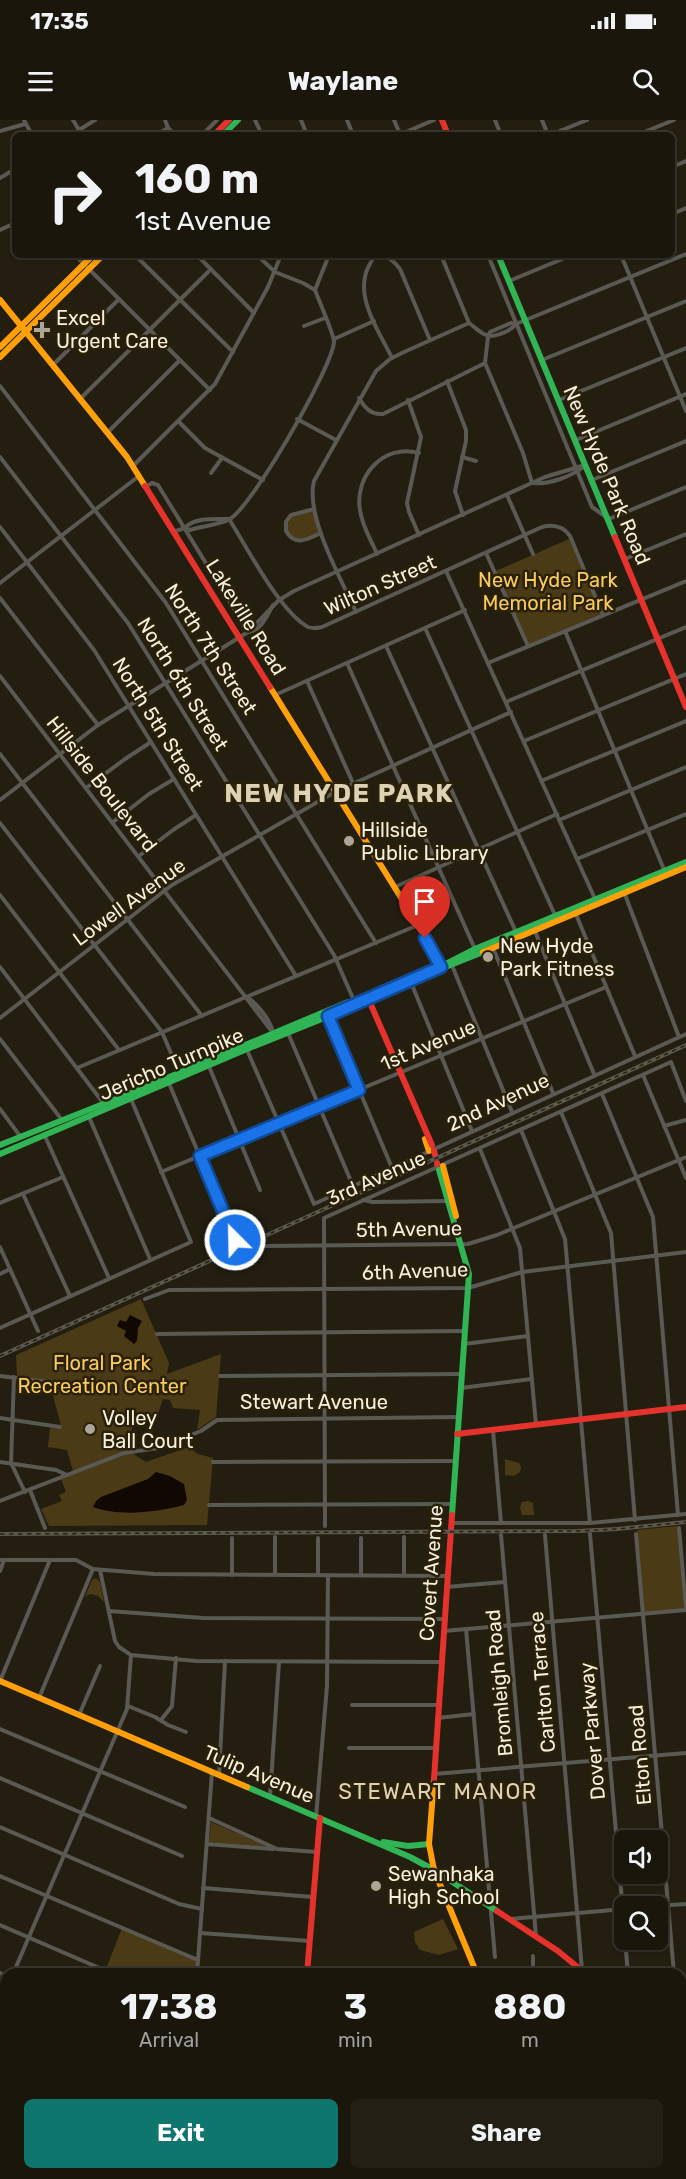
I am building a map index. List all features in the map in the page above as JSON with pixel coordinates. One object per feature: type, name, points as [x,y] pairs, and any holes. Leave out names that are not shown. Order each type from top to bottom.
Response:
[{"type":"main road","points":[[217,132],[229,120]]},
{"type":"main road","points":[[226,132],[238,120]]},
{"type":"main road","points":[[86,266],[91,258]]},
{"type":"main road","points":[[0,357],[24,328],[86,266],[98,258]]},
{"type":"main road","name":"New Hyde Park Road","points":[[499,258],[686,707]]},
{"type":"main road","name":"Lakeville Road","points":[[0,300],[133,466],[418,925],[441,967]]},
{"type":"main road","points":[[0,347],[24,328]]},
{"type":"main road","name":"Jericho Turnpike","points":[[451,963],[476,949],[516,932],[545,926],[686,864]]},
{"type":"main road","name":"Jericho Turnpike","points":[[287,1030],[328,1016],[441,967],[493,948],[555,916],[575,911]]},
{"type":"main road","points":[[545,926],[547,922],[555,919],[555,916]]},
{"type":"main road","points":[[368,998],[432,1151]]},
{"type":"main road","name":"Jericho Turnpike","points":[[0,1154],[348,1002],[355,1004]]},
{"type":"main road","name":"Jericho Turnpike","points":[[208,1063],[247,1049],[275,1035]]},
{"type":"main road","name":"Jericho Turnpike","points":[[0,1146],[62,1120],[131,1099],[168,1080]]},
{"type":"main road","points":[[439,1166],[453,1203],[457,1229]]},
{"type":"main road","name":"Covert Avenue","points":[[439,1166],[468,1268],[468,1288],[429,1844],[434,1870],[475,1968]]},
{"type":"main road","points":[[457,1434],[686,1407]]},
{"type":"main road","name":"Tulip Avenue","points":[[0,1681],[410,1857],[536,1936],[576,1968]]},
{"type":"main road","points":[[308,1968],[318,1818]]},
{"type":"main road","points":[[375,1841],[408,1846],[429,1844]]},
{"type":"street","points":[[73,120],[79,130]]},
{"type":"street","points":[[76,132],[95,120]]},
{"type":"street","points":[[165,120],[172,132]]},
{"type":"street","points":[[205,132],[217,120]]},
{"type":"street","points":[[407,132],[434,120]]},
{"type":"street","points":[[557,132],[587,120]]},
{"type":"street","points":[[645,132],[674,120]]},
{"type":"street","points":[[0,131],[24,122]]},
{"type":"street","points":[[161,132],[168,128]]},
{"type":"street","points":[[568,128],[570,132]]},
{"type":"street","points":[[442,258],[469,323],[488,337],[492,337],[511,330],[516,324],[525,320],[686,254]]},
{"type":"street","points":[[79,258],[210,390]]},
{"type":"street","points":[[138,258],[233,352]]},
{"type":"street","points":[[200,258],[254,313]]},
{"type":"street","points":[[173,532],[198,521],[229,519],[240,510],[262,480],[329,362],[334,339],[315,290],[275,272],[260,258]]},
{"type":"street","points":[[133,466],[210,390],[254,313],[280,258]]},
{"type":"street","points":[[315,290],[328,258]]},
{"type":"street","points":[[373,258],[366,272],[365,300],[392,358]]},
{"type":"street","points":[[389,258],[400,269],[430,340]]},
{"type":"street","points":[[489,258],[592,507],[609,519],[686,487]]},
{"type":"street","points":[[509,281],[565,258]]},
{"type":"street","points":[[622,258],[686,411]]},
{"type":"street","points":[[80,399],[211,269]]},
{"type":"street","points":[[53,365],[119,299]]},
{"type":"street","points":[[542,360],[686,301]]},
{"type":"street","points":[[304,326],[325,318]]},
{"type":"street","points":[[334,339],[374,321]]},
{"type":"street","points":[[356,612],[321,533],[314,509],[312,494],[314,481],[376,371],[392,358],[469,323]]},
{"type":"street","points":[[488,337],[485,363],[523,453],[532,483]]},
{"type":"street","points":[[559,400],[686,348]]},
{"type":"street","points":[[108,432],[180,360]]},
{"type":"street","points":[[359,398],[366,409],[380,414],[485,363]]},
{"type":"street","points":[[447,381],[466,430],[466,441],[455,491],[463,515]]},
{"type":"street","name":"North 7th Street","points":[[0,386],[166,603],[376,943]]},
{"type":"street","points":[[576,440],[686,394]]},
{"type":"street","points":[[408,400],[420,432],[419,453],[407,503],[419,535]]},
{"type":"street","points":[[297,419],[336,440]]},
{"type":"street","points":[[179,422],[205,448],[262,480]]},
{"type":"street","points":[[592,480],[686,441]]},
{"type":"street","points":[[377,554],[360,513],[359,496],[362,483],[370,469],[385,456],[400,451],[419,453]]},
{"type":"street","name":"North 6th Street","points":[[0,457],[128,623],[336,960],[355,1004]]},
{"type":"street","points":[[462,457],[476,461]]},
{"type":"street","points":[[211,473],[222,458]]},
{"type":"street","points":[[0,800],[98,725],[248,632],[279,600],[532,483],[539,484],[586,465]]},
{"type":"street","points":[[0,583],[139,476]]},
{"type":"street","points":[[145,487],[152,483],[158,485],[248,632]]},
{"type":"street","points":[[507,495],[533,554]]},
{"type":"street","points":[[314,509],[291,515],[286,522],[286,531],[292,539],[300,541],[321,533]]},
{"type":"street","name":"Wilton Street","points":[[229,519],[279,600],[304,624],[312,628],[322,627],[542,527],[554,525],[570,536],[603,615]]},
{"type":"street","name":"North 5th Street","points":[[0,527],[94,650],[296,976]]},
{"type":"street","points":[[625,560],[686,534]]},
{"type":"street","points":[[486,553],[528,646]]},
{"type":"street","points":[[446,571],[596,902]]},
{"type":"street","points":[[488,663],[686,581]]},
{"type":"street","points":[[0,598],[98,725]]},
{"type":"street","points":[[275,696],[465,610]]},
{"type":"street","points":[[506,702],[686,627]]},
{"type":"street","points":[[425,628],[555,916]]},
{"type":"street","points":[[565,631],[666,873]]},
{"type":"street","points":[[386,646],[516,932]]},
{"type":"street","points":[[347,663],[476,949]]},
{"type":"street","points":[[524,741],[686,674]]},
{"type":"street","name":"Hillside Boulevard","points":[[0,676],[275,1035]]},
{"type":"street","points":[[307,681],[353,783]]},
{"type":"street","name":"Lowell Avenue","points":[[0,1017],[165,891],[222,856],[353,783],[511,712]]},
{"type":"street","points":[[541,780],[686,721]]},
{"type":"street","points":[[86,788],[151,742]]},
{"type":"street","points":[[0,754],[201,1016]]},
{"type":"street","points":[[559,820],[686,767]]},
{"type":"street","points":[[112,822],[149,794],[174,779]]},
{"type":"street","points":[[394,888],[556,814]]},
{"type":"street","points":[[577,859],[686,814]]},
{"type":"street","points":[[139,856],[196,815]]},
{"type":"street","points":[[0,823],[162,1032],[181,1074]]},
{"type":"street","points":[[623,891],[679,1037]]},
{"type":"street","points":[[0,895],[119,1050]]},
{"type":"street","points":[[575,911],[635,1056]]},
{"type":"street","points":[[77,1068],[418,925]]},
{"type":"street","points":[[533,928],[594,1075]]},
{"type":"street","points":[[493,948],[553,1093]]},
{"type":"street","points":[[451,963],[512,1112]]},
{"type":"street","points":[[0,967],[106,1107]]},
{"type":"street","points":[[410,981],[472,1131]]},
{"type":"street","name":"1st Avenue","points":[[161,1172],[606,987]]},
{"type":"street","points":[[328,1016],[392,1168]]},
{"type":"street","points":[[287,1030],[353,1186]]},
{"type":"street","name":"2nd Avenue","points":[[280,1123],[314,1204],[686,1034]]},
{"type":"street","points":[[0,1039],[62,1120]]},
{"type":"street","points":[[247,1049],[280,1123]]},
{"type":"street","points":[[208,1063],[260,1190]]},
{"type":"street","name":"3rd Avenue","points":[[324,1246],[324,1220],[327,1216],[643,1075],[672,1065],[686,1101]]},
{"type":"street","points":[[643,1075],[686,1178]]},
{"type":"street","points":[[168,1080],[235,1240]]},
{"type":"street","points":[[602,1094],[652,1214],[678,1515]]},
{"type":"street","points":[[0,1328],[190,1242],[131,1099]]},
{"type":"street","points":[[0,1109],[18,1137]]},
{"type":"street","points":[[561,1112],[611,1233],[635,1520]]},
{"type":"street","points":[[89,1117],[150,1260]]},
{"type":"street","points":[[664,1126],[686,1120]]},
{"type":"street","points":[[42,1128],[109,1278]]},
{"type":"street","points":[[521,1130],[565,1239],[590,1523]]},
{"type":"street","points":[[480,1149],[520,1248],[536,1425]]},
{"type":"street","name":"5th Avenue","points":[[228,1262],[262,1246],[462,1245],[513,1229],[686,1157]]},
{"type":"street","points":[[0,1203],[63,1178]]},
{"type":"street","points":[[23,1194],[70,1296]]},
{"type":"street","points":[[362,1200],[373,1202],[448,1201]]},
{"type":"street","points":[[324,1246],[325,1526]]},
{"type":"street","points":[[0,1247],[38,1331]]},
{"type":"street","name":"6th Avenue","points":[[145,1299],[169,1290],[468,1288],[522,1272],[686,1252]]},
{"type":"street","points":[[0,1274],[10,1269]]},
{"type":"street","points":[[157,1334],[464,1331]]},
{"type":"street","points":[[464,1344],[528,1336]]},
{"type":"street","points":[[220,1376],[461,1374]]},
{"type":"street","points":[[0,1376],[49,1382]]},
{"type":"street","points":[[14,1377],[11,1463],[28,1491],[45,1528]]},
{"type":"street","points":[[460,1388],[531,1379]]},
{"type":"street","name":"Stewart Avenue","points":[[0,1502],[124,1453],[153,1450],[201,1431],[217,1420],[458,1417]]},
{"type":"street","points":[[0,1418],[60,1427]]},
{"type":"street","points":[[493,1430],[501,1523]]},
{"type":"street","points":[[213,1462],[455,1461]]},
{"type":"street","points":[[0,1462],[56,1470],[67,1475]]},
{"type":"street","points":[[209,1505],[452,1504]]},
{"type":"street","points":[[451,1523],[590,1523],[686,1514]]},
{"type":"street","points":[[444,1631],[686,1610],[679,1528]]},
{"type":"street","name":"Dover Parkway","points":[[590,1534],[622,1896]]},
{"type":"street","name":"Elton Road","points":[[636,1534],[667,1896]]},
{"type":"street","name":"Bromleigh Road","points":[[501,1535],[536,1936]]},
{"type":"street","name":"Carlton Terrace","points":[[545,1535],[580,1968]]},
{"type":"street","points":[[275,1537],[275,1575]]},
{"type":"street","points":[[404,1537],[404,1575]]},
{"type":"street","points":[[232,1538],[232,1575]]},
{"type":"street","points":[[318,1538],[318,1575]]},
{"type":"street","points":[[361,1538],[361,1575]]},
{"type":"street","points":[[0,1571],[2,1560],[77,1560],[93,1569],[154,1574],[447,1576]]},
{"type":"street","points":[[0,1681],[50,1560]]},
{"type":"street","points":[[39,1698],[93,1569]]},
{"type":"street","points":[[100,1570],[115,1641],[119,1647],[131,1655],[196,1661],[441,1662]]},
{"type":"street","points":[[318,1818],[328,1662],[328,1575]]},
{"type":"street","points":[[446,1587],[505,1582]]},
{"type":"street","points":[[109,1611],[203,1618],[444,1619]]},
{"type":"street","points":[[466,1629],[495,1957]]},
{"type":"street","points":[[15,1968],[128,1706],[131,1655]]},
{"type":"street","points":[[161,1720],[172,1706],[176,1658]]},
{"type":"street","points":[[197,1968],[208,1818],[215,1774],[225,1661]]},
{"type":"street","points":[[270,1797],[279,1662]]},
{"type":"street","points":[[79,1715],[100,1666]]},
{"type":"street","points":[[352,1705],[438,1705]]},
{"type":"street","points":[[128,1706],[186,1732]]},
{"type":"street","points":[[437,1718],[474,1714]]},
{"type":"street","points":[[0,1729],[185,1807]]},
{"type":"street","points":[[349,1748],[435,1748]]},
{"type":"street","points":[[433,1774],[686,1753]]},
{"type":"street","points":[[0,1778],[182,1856]]},
{"type":"street","points":[[208,1818],[277,1849]]},
{"type":"street","points":[[0,1827],[179,1904],[202,1909]]},
{"type":"street","points":[[207,1844],[317,1852]]},
{"type":"street","points":[[0,1876],[198,1960]]},
{"type":"street","points":[[203,1888],[313,1896]]},
{"type":"street","points":[[668,1905],[686,1904]]},
{"type":"street","name":"Elton Road","points":[[668,1905],[673,1968]]},
{"type":"street","points":[[509,1919],[614,1910]]},
{"type":"street","points":[[0,1925],[99,1968]]},
{"type":"street","points":[[200,1933],[310,1941]]},
{"type":"street","points":[[626,1950],[627,1968]]},
{"type":"street","points":[[533,1956],[533,1968]]},
{"type":"green space","points":[[313,511],[320,532],[299,539],[287,531],[292,516]]},
{"type":"green space","name":"New Hyde Park Memorial Park","points":[[569,539],[601,614],[529,644],[496,571]]},
{"type":"green space","name":"Floral Park Recreation Center","points":[[141,1299],[169,1363],[167,1374],[221,1354],[216,1417],[197,1430],[200,1410],[173,1408],[170,1400],[163,1399],[156,1419],[135,1415],[127,1450],[146,1462],[189,1447],[198,1454],[213,1458],[207,1525],[49,1526],[41,1509],[62,1501],[59,1495],[66,1492],[61,1479],[68,1477],[73,1471],[67,1450],[48,1447],[50,1428],[62,1429],[49,1381],[17,1377],[16,1355]]},
{"type":"green space","points":[[505,1459],[519,1463],[520,1472],[514,1476],[505,1475]]},
{"type":"green space","points":[[522,1502],[533,1503],[534,1515],[522,1515],[520,1507]]},
{"type":"green space","points":[[677,1526],[684,1609],[644,1612],[637,1530]]},
{"type":"green space","points":[[96,1578],[100,1582],[104,1602],[98,1596],[90,1594],[85,1597],[92,1580]]},
{"type":"green space","points":[[211,1822],[269,1847],[209,1842]]},
{"type":"green space","points":[[443,1919],[458,1949],[439,1955],[420,1950],[415,1942],[414,1932]]},
{"type":"green space","points":[[122,1928],[198,1960],[197,1968],[106,1968]]},
{"type":"shaded area","points":[[130,1315],[142,1321],[138,1328],[137,1341],[134,1344],[124,1336],[126,1331],[117,1326],[120,1320],[126,1322]]},
{"type":"shaded area","points":[[156,1472],[170,1476],[184,1484],[187,1500],[184,1505],[162,1510],[127,1513],[93,1507],[101,1497],[148,1479]]},
{"type":"railway","points":[[0,1356],[686,1045]]},
{"type":"railway","points":[[0,1534],[577,1531],[686,1522]]},
{"type":"traffic: fast","points":[[226,132],[238,120]]},
{"type":"traffic: fast","points":[[499,258],[615,537]]},
{"type":"traffic: fast","points":[[444,965],[475,949],[686,862]]},
{"type":"traffic: fast","points":[[0,1154],[349,1008],[355,1003],[483,952]]},
{"type":"traffic: fast","points":[[0,1145],[348,1002],[355,1003]]},
{"type":"traffic: fast","points":[[439,1170],[469,1274],[452,1515]]},
{"type":"traffic: fast","points":[[247,1787],[410,1857],[497,1911]]},
{"type":"traffic: fast","points":[[383,1842],[408,1846],[429,1844]]},
{"type":"traffic: slow","points":[[0,347],[90,258]]},
{"type":"traffic: slow","points":[[0,357],[100,258]]},
{"type":"traffic: slow","points":[[0,300],[127,457],[145,486]]},
{"type":"traffic: slow","points":[[270,687],[442,967]]},
{"type":"traffic: slow","points":[[483,952],[686,867]]},
{"type":"traffic: slow","points":[[425,1139],[429,1151]]},
{"type":"traffic: slow","points":[[443,1166],[456,1216]]},
{"type":"traffic: slow","points":[[0,1681],[247,1787]]},
{"type":"traffic: slow","points":[[434,1779],[429,1844],[434,1870],[475,1968]]},
{"type":"traffic: jam","points":[[217,132],[229,120]]},
{"type":"traffic: jam","points":[[442,120],[447,132]]},
{"type":"traffic: jam","points":[[145,486],[270,687]]},
{"type":"traffic: jam","points":[[615,537],[686,707]]},
{"type":"traffic: jam","points":[[368,998],[432,1145]]},
{"type":"traffic: jam","points":[[434,1151],[435,1155]]},
{"type":"traffic: jam","points":[[457,1434],[686,1407]]},
{"type":"traffic: jam","points":[[434,1779],[452,1515]]},
{"type":"traffic: jam","points":[[308,1968],[320,1818]]},
{"type":"traffic: jam","points":[[497,1911],[558,1951],[579,1968]]},
{"type":"place","name":"Excel Urgent Care","points":[[42,330]]},
{"type":"place","name":"Hillside Public Library","points":[[349,841]]},
{"type":"place","name":"New Hyde Park Fitness","points":[[488,957]]},
{"type":"place","name":"Volley Ball Court","points":[[90,1429]]},
{"type":"place","name":"Sewanhaka High School","points":[[376,1886]]},
{"type":"district","name":"NEW HYDE PARK","points":[[339,793]]},
{"type":"district","name":"STEWART MANOR","points":[[438,1791]]},
{"type":"route","points":[[235,1240],[200,1156],[359,1090],[328,1016],[441,967],[425,938]]}]
